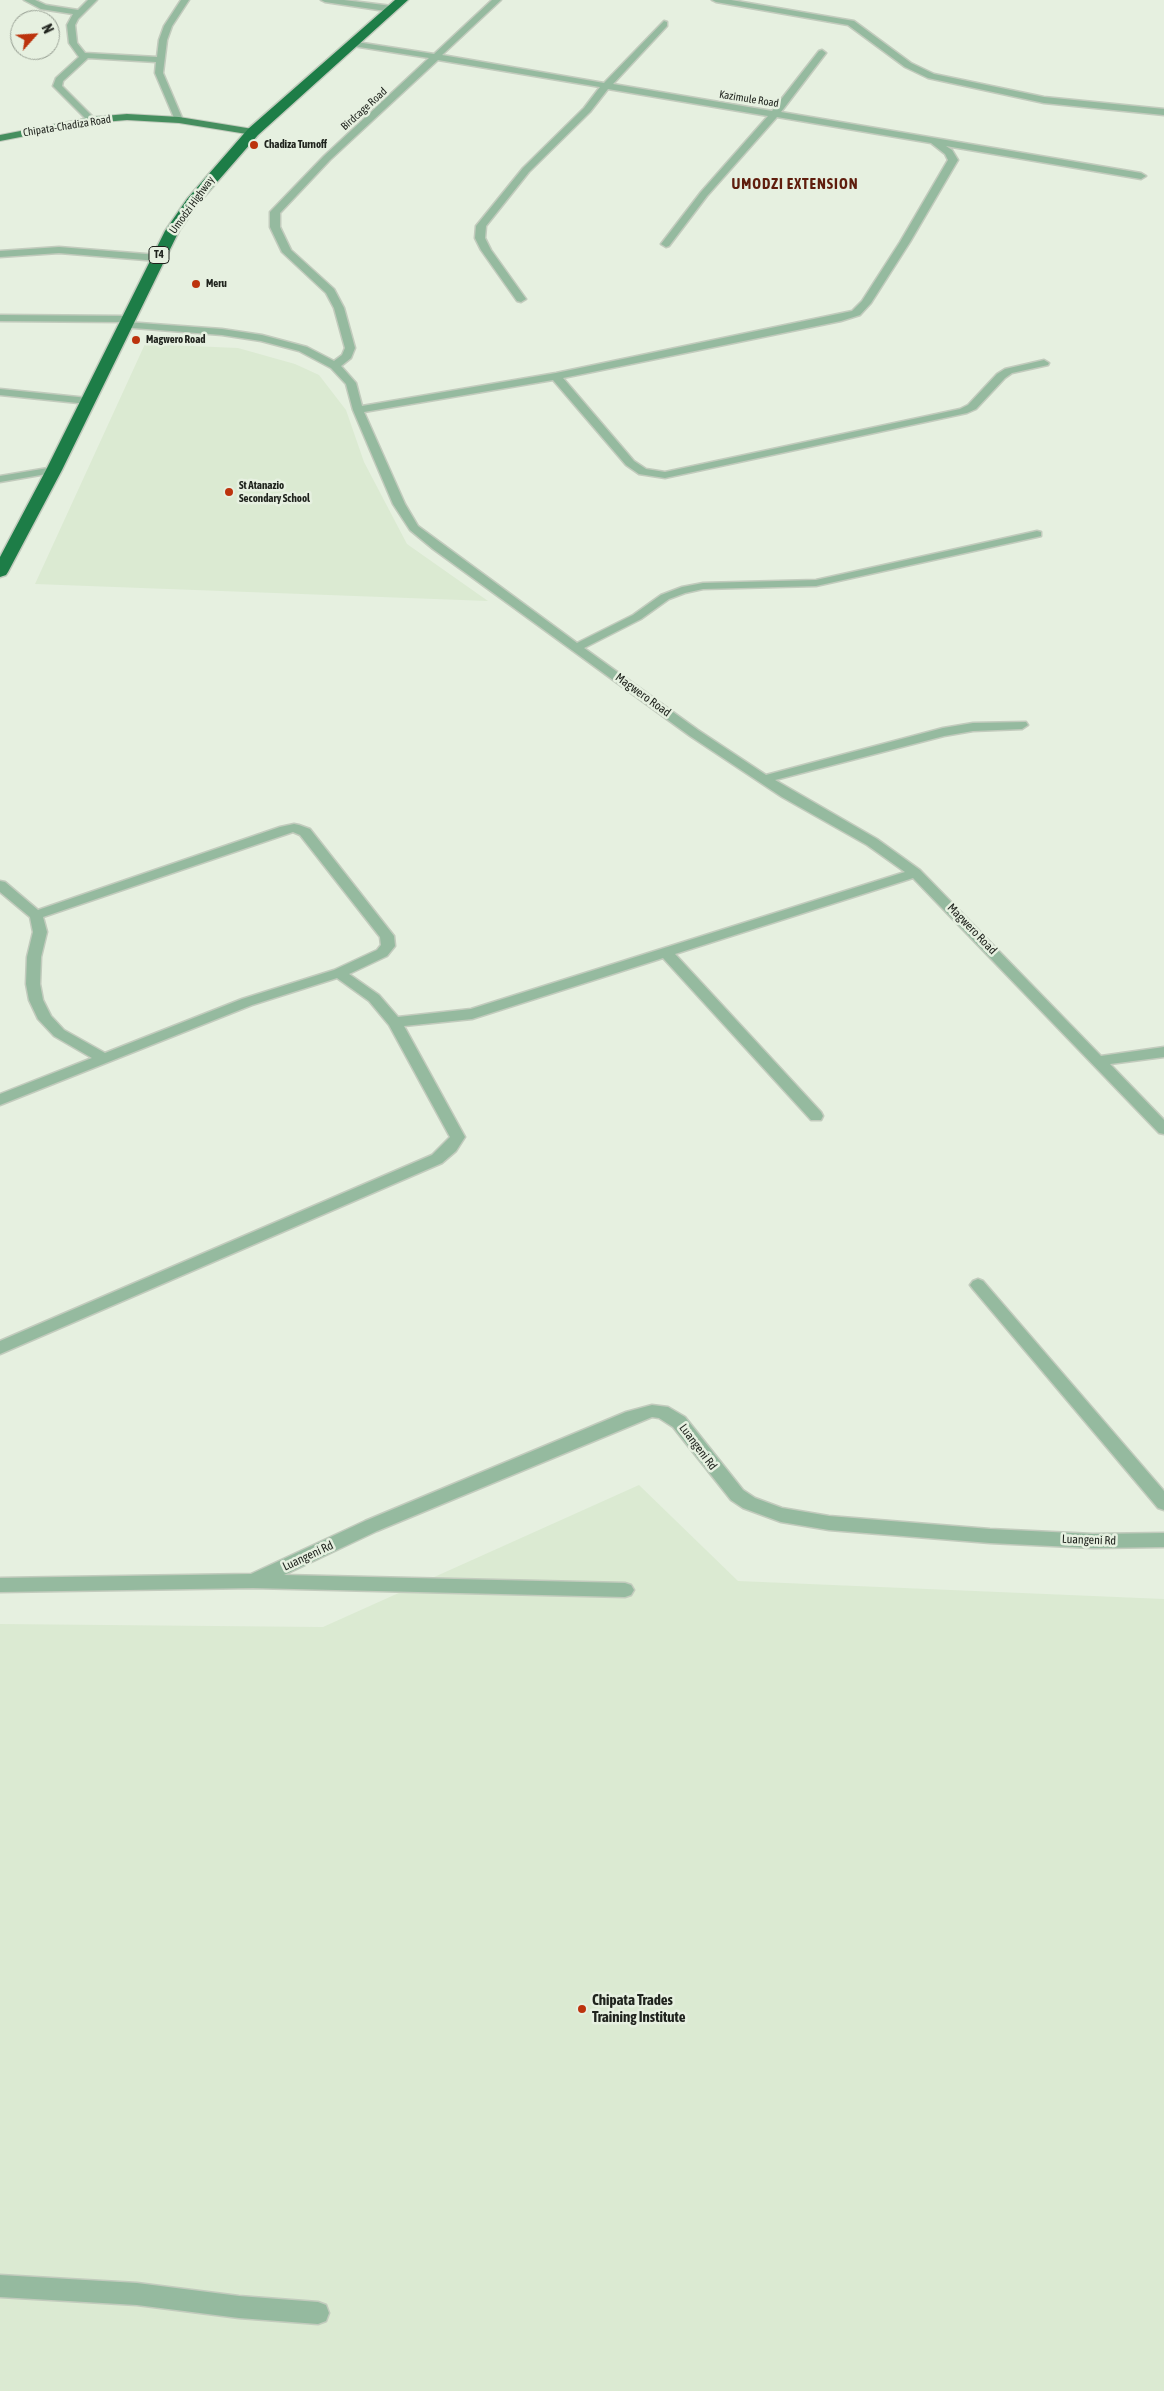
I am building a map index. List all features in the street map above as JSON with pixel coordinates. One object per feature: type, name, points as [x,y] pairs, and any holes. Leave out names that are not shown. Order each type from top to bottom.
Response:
[{"type":"highway","name":"Umodzi Highway","points":[[0,572],[54,470],[172,231],[192,202],[253,132],[397,4]]},
{"type":"main road","name":"Chipata-Chadiza Road","points":[[0,138],[92,120],[153,117],[253,132]]},
{"type":"street","points":[[28,0],[44,6],[81,13]]},
{"type":"street","points":[[92,120],[56,86],[60,80],[82,61],[83,55],[74,43],[70,33],[70,25],[74,18],[93,0]]},
{"type":"street","points":[[179,120],[159,73],[166,33],[185,0]]},
{"type":"street","points":[[325,0],[397,4]]},
{"type":"street","name":"Birdcage Road","points":[[335,366],[347,356],[350,348],[339,308],[330,291],[287,252],[275,227],[275,212],[328,158],[497,0]]},
{"type":"street","points":[[716,0],[851,23],[908,65],[931,76],[1053,101],[1164,112]]},
{"type":"street","points":[[522,299],[486,250],[480,238],[481,226],[526,170],[587,110],[606,86],[664,24]]},
{"type":"street","name":"Kazimule Road","points":[[353,43],[1141,176]]},
{"type":"street","points":[[666,244],[704,194],[774,115],[822,53]]},
{"type":"street","points":[[83,55],[161,60]]},
{"type":"street","points":[[358,410],[556,376],[841,318],[856,313],[866,303],[953,160],[949,152],[933,140]]},
{"type":"street","points":[[0,254],[59,250],[158,258]]},
{"type":"street","name":"Magwero Road","points":[[0,318],[127,322],[222,332],[262,338],[304,349],[335,366],[351,383],[358,410],[399,504],[414,528],[437,547],[694,732],[765,779],[872,842],[915,873],[1164,1129]]},
{"type":"street","points":[[556,376],[630,464],[643,472],[665,475],[963,411],[972,407],[1001,376],[1010,371],[1044,363]]},
{"type":"street","points":[[0,392],[88,401]]},
{"type":"street","points":[[0,480],[54,470]]},
{"type":"street","points":[[577,647],[637,617],[665,597],[682,590],[703,586],[816,583],[1036,534]]},
{"type":"street","points":[[765,779],[943,732],[973,727],[1022,725]]},
{"type":"street","points":[[0,1100],[247,1002],[339,973],[382,953],[388,946],[387,936],[305,832],[294,828],[36,915]]},
{"type":"street","points":[[395,1022],[472,1014],[915,873]]},
{"type":"street","points":[[0,885],[36,915],[40,932],[34,957],[33,984],[36,1000],[44,1019],[60,1033],[104,1059]]},
{"type":"street","points":[[666,953],[816,1116]]},
{"type":"street","points":[[0,1348],[437,1159],[451,1147],[458,1137],[395,1022],[374,998],[339,973]]},
{"type":"street","points":[[1099,1061],[1164,1052]]},
{"type":"street","points":[[978,1285],[1164,1503]]},
{"type":"street","name":"Luangeni Rd","points":[[253,1581],[371,1526],[632,1417],[652,1411],[662,1412],[679,1422],[737,1494],[749,1503],[781,1515],[829,1523],[918,1531],[1093,1541],[1164,1540]]},
{"type":"street","name":"Luangeni Rd","points":[[0,1585],[253,1581],[625,1590]]},
{"type":"street","points":[[0,2286],[119,2293],[240,2307],[318,2313]]},
{"type":"shaded area","name":"St Atanazio Secondary School","points":[[145,344],[238,348],[295,364],[319,375],[346,410],[364,462],[407,544],[488,601],[35,584]]},
{"type":"shaded area","name":"Chipata Trades Training Institute","points":[[639,1485],[738,1581],[1164,1599],[1164,2391],[0,2391],[0,1624],[323,1627]]},
{"type":"place","name":"Chadiza Turnoff","points":[[254,145]]},
{"type":"place","name":"Meru","points":[[196,284]]},
{"type":"place","name":"Magwero Road","points":[[136,340]]},
{"type":"place","name":"St Atanazio Secondary School","points":[[229,492]]},
{"type":"place","name":"Chipata Trades Training Institute","points":[[582,2009]]},
{"type":"district","name":"UMODZI EXTENSION","points":[[795,184]]}]
